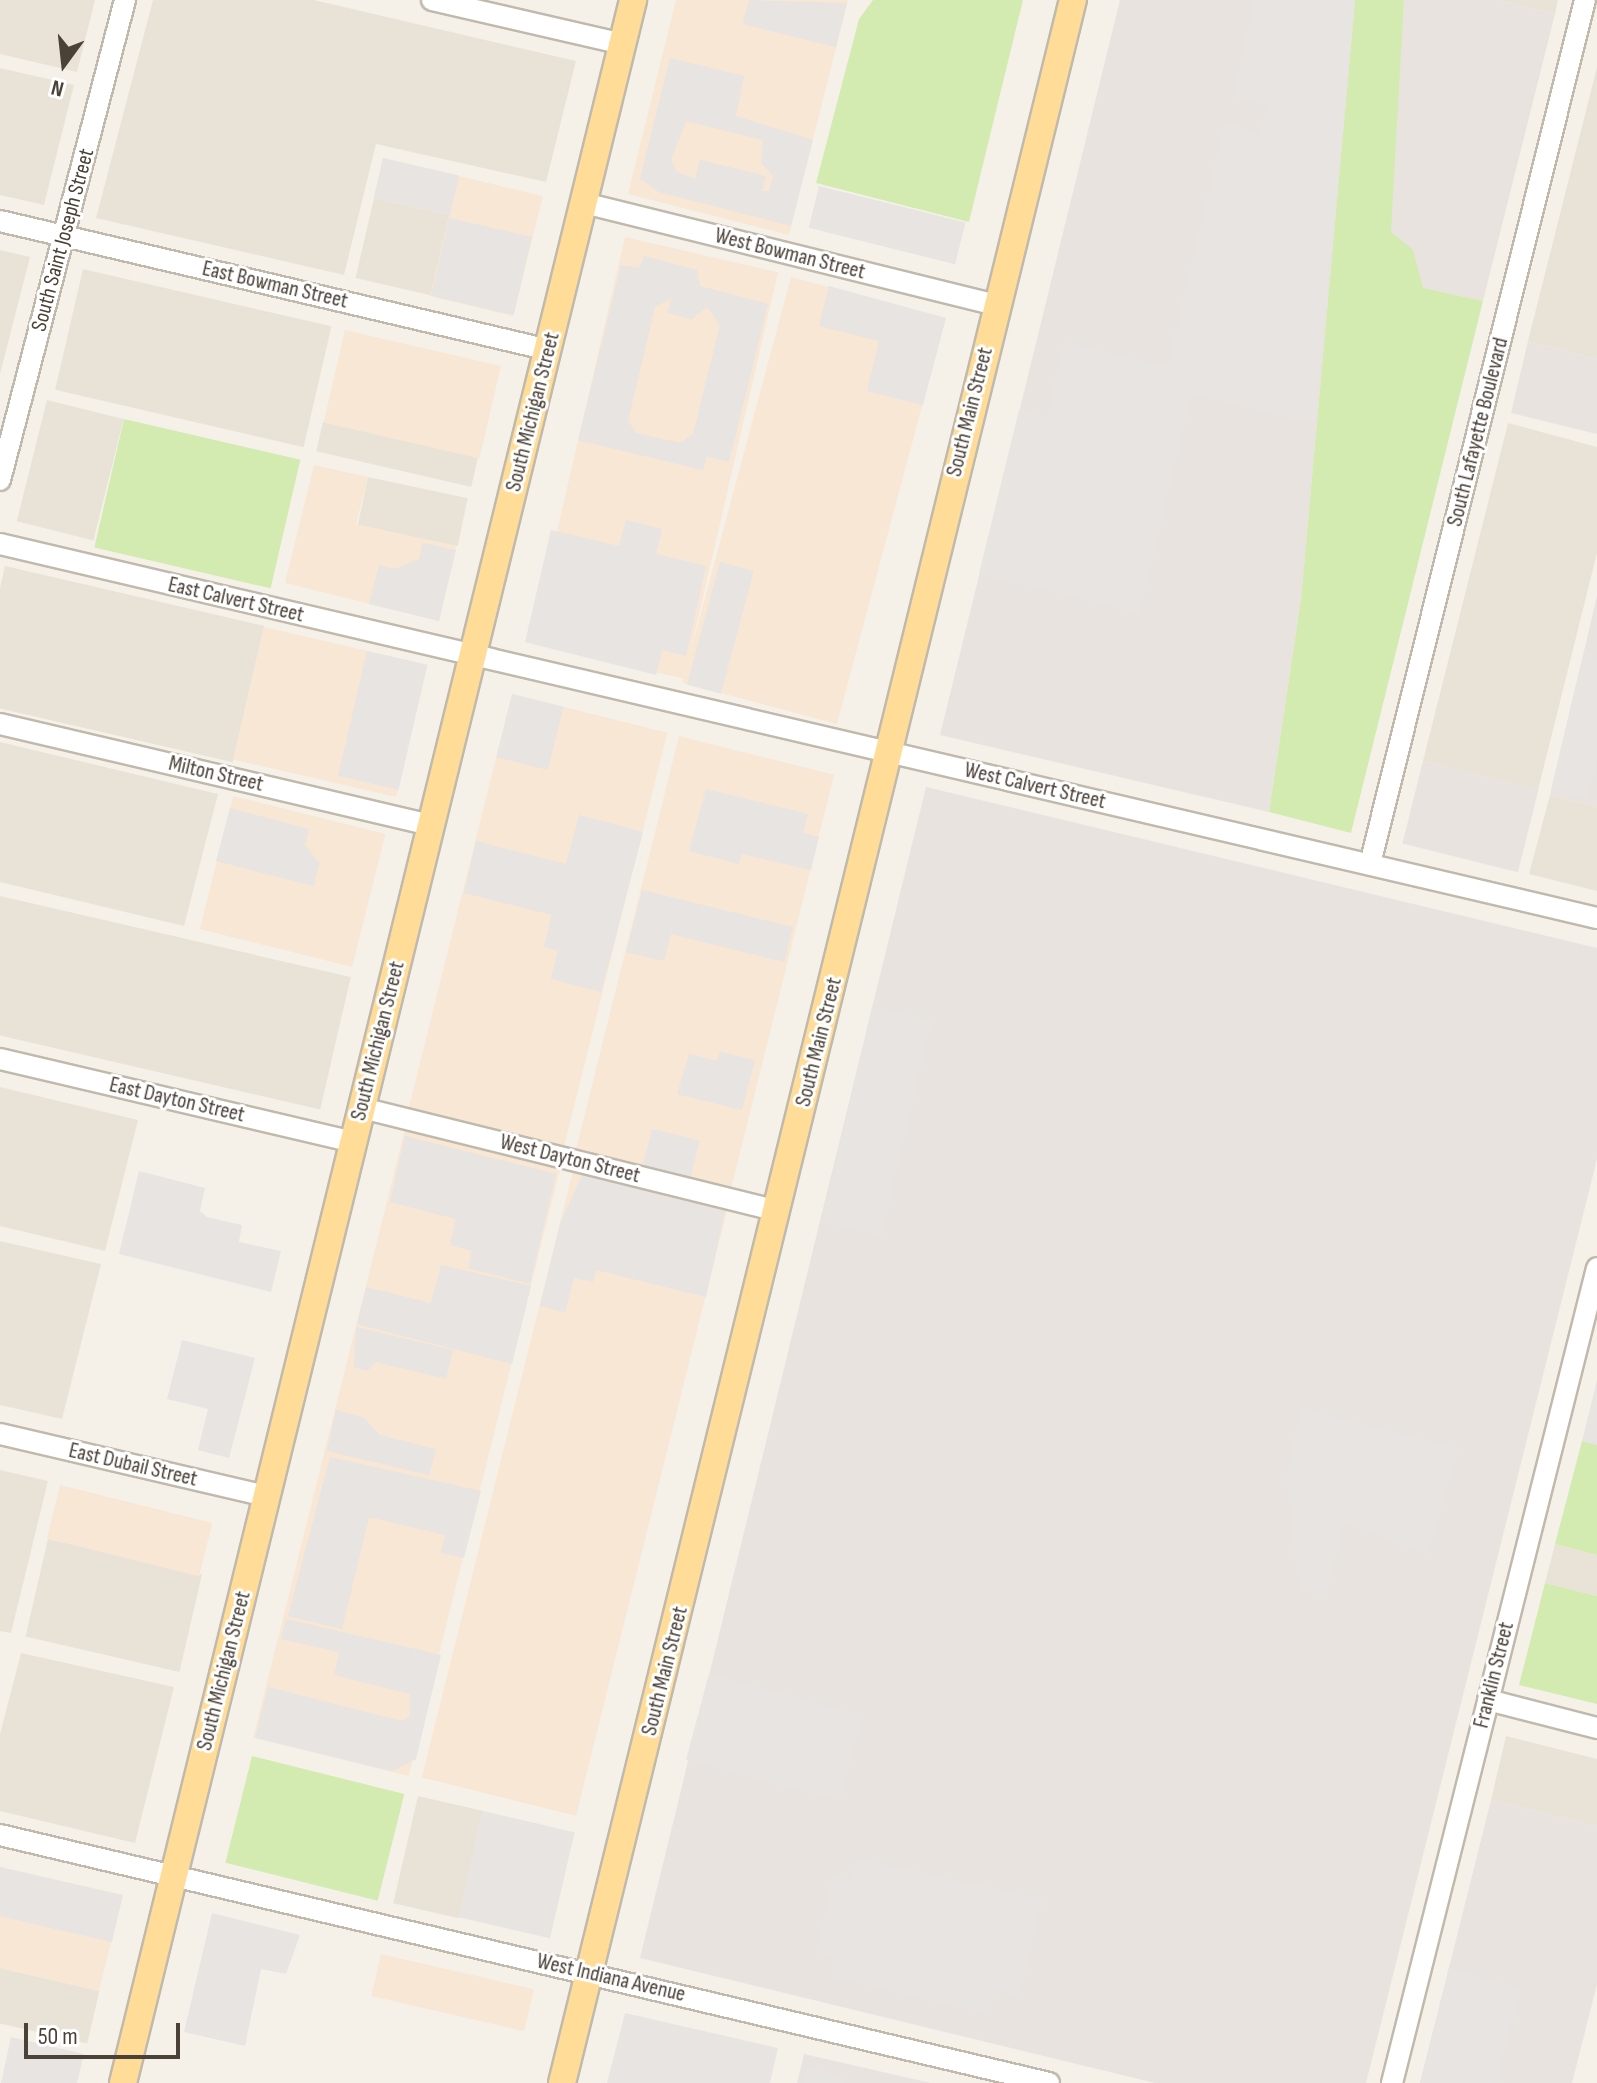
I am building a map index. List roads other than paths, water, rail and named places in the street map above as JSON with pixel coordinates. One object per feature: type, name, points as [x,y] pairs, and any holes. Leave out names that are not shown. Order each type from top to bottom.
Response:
[{"type":"main road","name":"South Michigan Street","points":[[123,2083],[633,0]]},
{"type":"main road","name":"South Main Street","points":[[562,2083],[778,1211],[885,753],[1073,0]]},
{"type":"street","name":"South Saint Joseph Street","points":[[0,480],[125,0]]},
{"type":"street","points":[[432,0],[622,44]]},
{"type":"street","name":"South Lafayette Boulevard","points":[[1370,864],[1585,0]]},
{"type":"street","name":"West Bowman Street","points":[[584,203],[996,305]]},
{"type":"street","name":"East Bowman Street","points":[[0,221],[549,350]]},
{"type":"street","name":"East Calvert Street","points":[[0,544],[473,656]]},
{"type":"street","name":"West Calvert Street","points":[[473,656],[1597,918]]},
{"type":"street","name":"Milton Street","points":[[0,724],[431,825]]},
{"type":"street","name":"East Dayton Street","points":[[0,1059],[353,1142]]},
{"type":"street","name":"West Dayton Street","points":[[362,1108],[778,1211]]},
{"type":"street","name":"Franklin Street","points":[[1392,2083],[1597,1268]]},
{"type":"street","name":"East Dubail Street","points":[[0,1434],[266,1496]]},
{"type":"street","points":[[1488,1700],[1597,1728]]},
{"type":"street","name":"West Indiana Avenue","points":[[0,1835],[590,1972],[986,2076],[1049,2083]]}]
